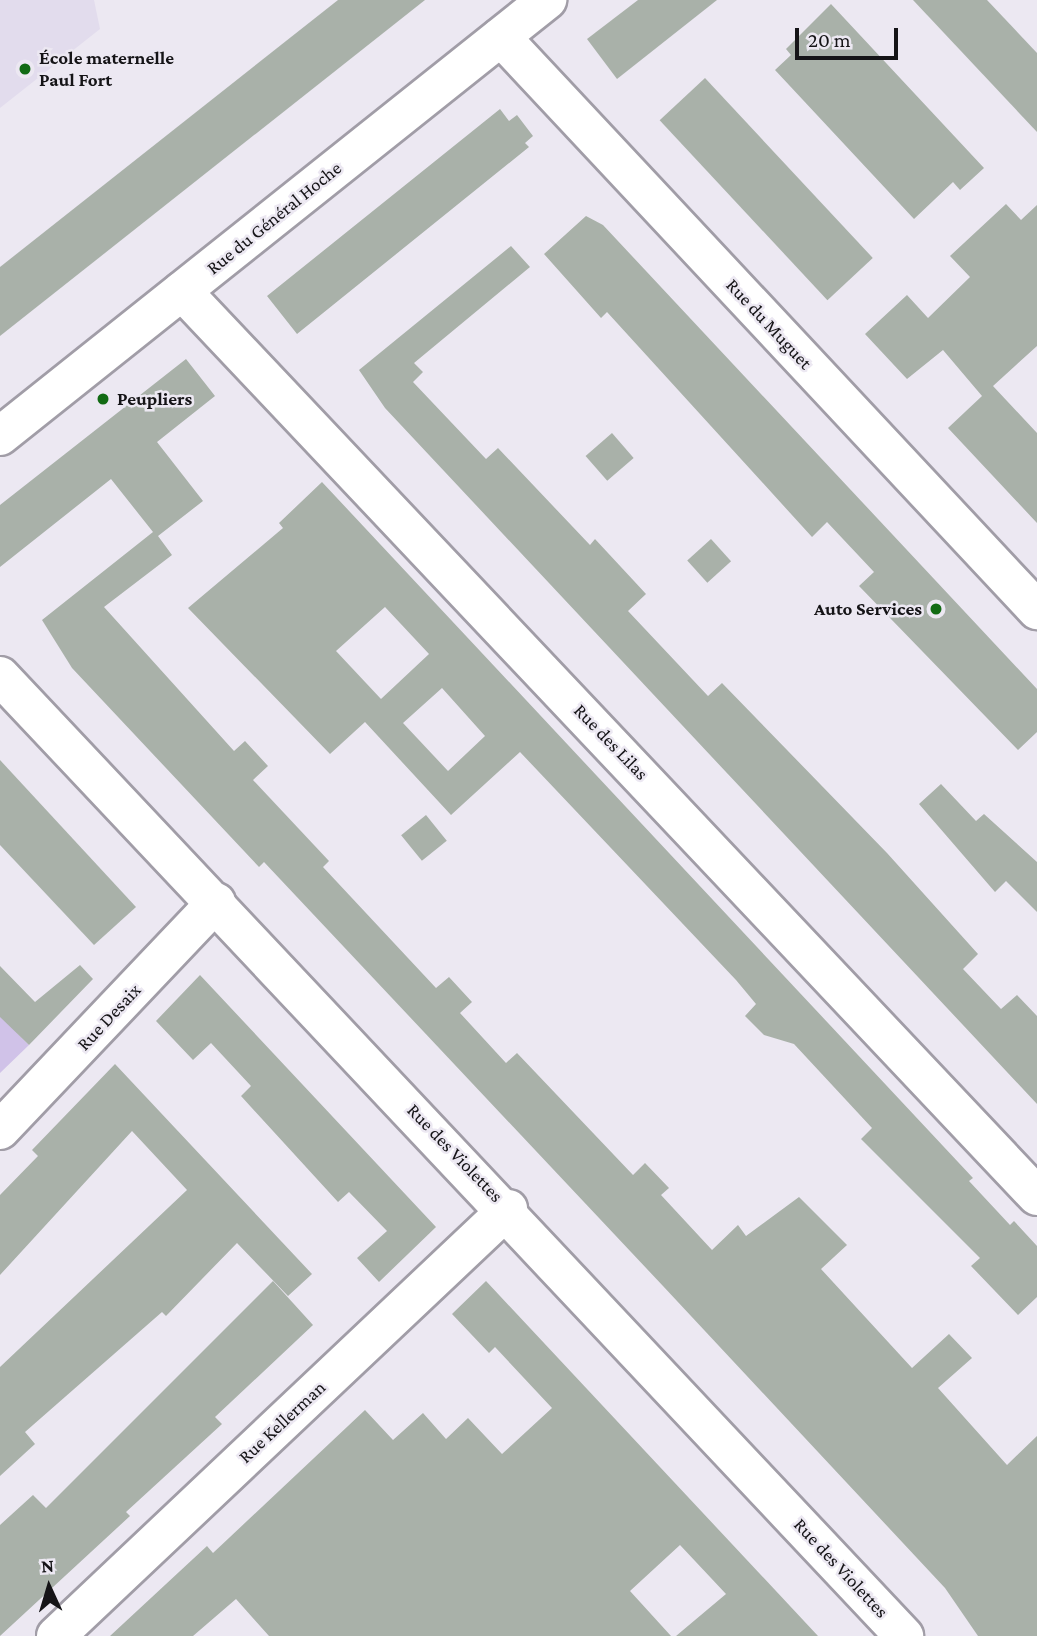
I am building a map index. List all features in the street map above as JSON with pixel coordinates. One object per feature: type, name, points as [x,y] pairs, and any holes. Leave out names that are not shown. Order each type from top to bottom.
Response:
[{"type":"street","name":"Rue du Général Hoche","points":[[0,436],[547,0]]},
{"type":"street","name":"Rue du Muguet","points":[[501,37],[1037,610]]},
{"type":"street","name":"Rue des Lilas","points":[[182,291],[1037,1196]]},
{"type":"street","name":"Rue des Violettes","points":[[0,676],[508,1209],[904,1636]]},
{"type":"street","name":"Rue Desaix","points":[[0,1130],[216,902]]},
{"type":"street","name":"Rue Kellerman","points":[[56,1636],[508,1209]]},
{"type":"shaded area","name":"École maternelle Paul Fort","points":[[0,0],[94,0],[100,29],[0,108]]},
{"type":"shaded area","points":[[0,991],[29,1021],[17,1033],[29,1045],[0,1073]]},
{"type":"building","points":[[338,0],[425,0],[0,336],[0,267]]},
{"type":"building","points":[[638,0],[717,0],[617,79],[587,39]]},
{"type":"building","points":[[913,0],[987,0],[1037,53],[1037,132]]},
{"type":"building","points":[[831,4],[984,168],[960,190],[953,182],[914,219],[775,70],[791,55],[786,49]]},
{"type":"building","points":[[705,78],[873,258],[827,300],[660,120]]},
{"type":"building","points":[[500,109],[509,121],[517,115],[533,136],[525,143],[529,147],[297,334],[267,296]]},
{"type":"building","points":[[1006,204],[1021,220],[1037,205],[1037,346],[993,386],[1037,433],[1037,523],[948,428],[982,396],[943,350],[907,379],[865,334],[907,295],[928,318],[970,277],[950,256]]},
{"type":"building","points":[[586,216],[603,225],[1037,689],[1037,732],[1018,750],[859,586],[874,572],[827,522],[812,537],[607,312],[601,318],[544,254]]},
{"type":"building","points":[[511,246],[530,267],[414,363],[423,372],[413,382],[486,459],[498,448],[590,545],[595,539],[646,594],[628,611],[708,696],[722,683],[887,853],[978,954],[963,969],[1001,1009],[1017,995],[1037,1016],[1037,1104],[385,408],[359,370]]},
{"type":"building","points":[[186,359],[215,396],[157,442],[203,501],[158,536],[172,555],[104,607],[234,751],[245,741],[268,766],[253,780],[329,861],[323,867],[436,988],[449,977],[472,1002],[460,1013],[506,1063],[517,1053],[633,1175],[645,1163],[669,1188],[661,1195],[712,1250],[738,1225],[746,1236],[799,1197],[847,1245],[821,1269],[912,1368],[949,1334],[972,1358],[938,1388],[1007,1465],[1037,1436],[1037,1636],[978,1636],[945,1588],[663,1286],[264,862],[259,867],[72,668],[42,620],[153,532],[111,479],[0,567],[0,505]]},
{"type":"building","points":[[612,433],[634,458],[607,481],[586,456]]},
{"type":"building","points":[[322,482],[973,1178],[969,1181],[1010,1225],[1014,1221],[1037,1246],[1037,1297],[1018,1315],[971,1266],[980,1258],[861,1139],[872,1128],[794,1044],[764,1035],[745,1016],[756,1004],[736,980],[520,752],[451,815],[365,722],[330,754],[188,608],[283,528],[279,523]],"holes":[[[385,607],[429,654],[381,699],[336,651]],[[442,688],[485,736],[448,771],[403,723]]]},
{"type":"building","points":[[711,539],[731,561],[707,583],[687,560]]},
{"type":"building","points":[[0,760],[136,907],[94,945],[0,845]]},
{"type":"building","points":[[941,784],[976,821],[984,814],[1037,862],[1037,912],[1006,881],[995,892],[919,804]]},
{"type":"building","points":[[426,815],[447,841],[422,861],[401,835]]},
{"type":"building","points":[[80,965],[93,979],[29,1045],[0,1017],[0,966],[35,1002]]},
{"type":"building","points":[[200,975],[436,1227],[379,1282],[357,1258],[387,1231],[349,1192],[338,1202],[241,1096],[251,1086],[211,1043],[193,1060],[156,1021]]},
{"type":"building","points":[[115,1064],[312,1274],[288,1296],[237,1243],[166,1316],[162,1312],[25,1432],[35,1444],[0,1476],[0,1367],[187,1190],[132,1131],[0,1275],[0,1195],[38,1156],[32,1150]]},
{"type":"building","points":[[273,1281],[313,1325],[215,1417],[222,1424],[126,1512],[130,1516],[0,1636],[0,1525],[33,1495],[46,1508]]},
{"type":"building","points":[[486,1281],[818,1636],[676,1636],[726,1594],[680,1545],[630,1591],[671,1636],[269,1636],[236,1599],[193,1636],[110,1636],[207,1546],[213,1553],[365,1410],[393,1440],[423,1413],[446,1439],[468,1418],[502,1454],[552,1408],[495,1347],[489,1353],[452,1314]]},
{"type":"place","name":"École maternelle Paul Fort","points":[[25,69]]},
{"type":"place","name":"Peupliers","points":[[103,399]]},
{"type":"place","name":"Auto Services","points":[[936,609]]}]
